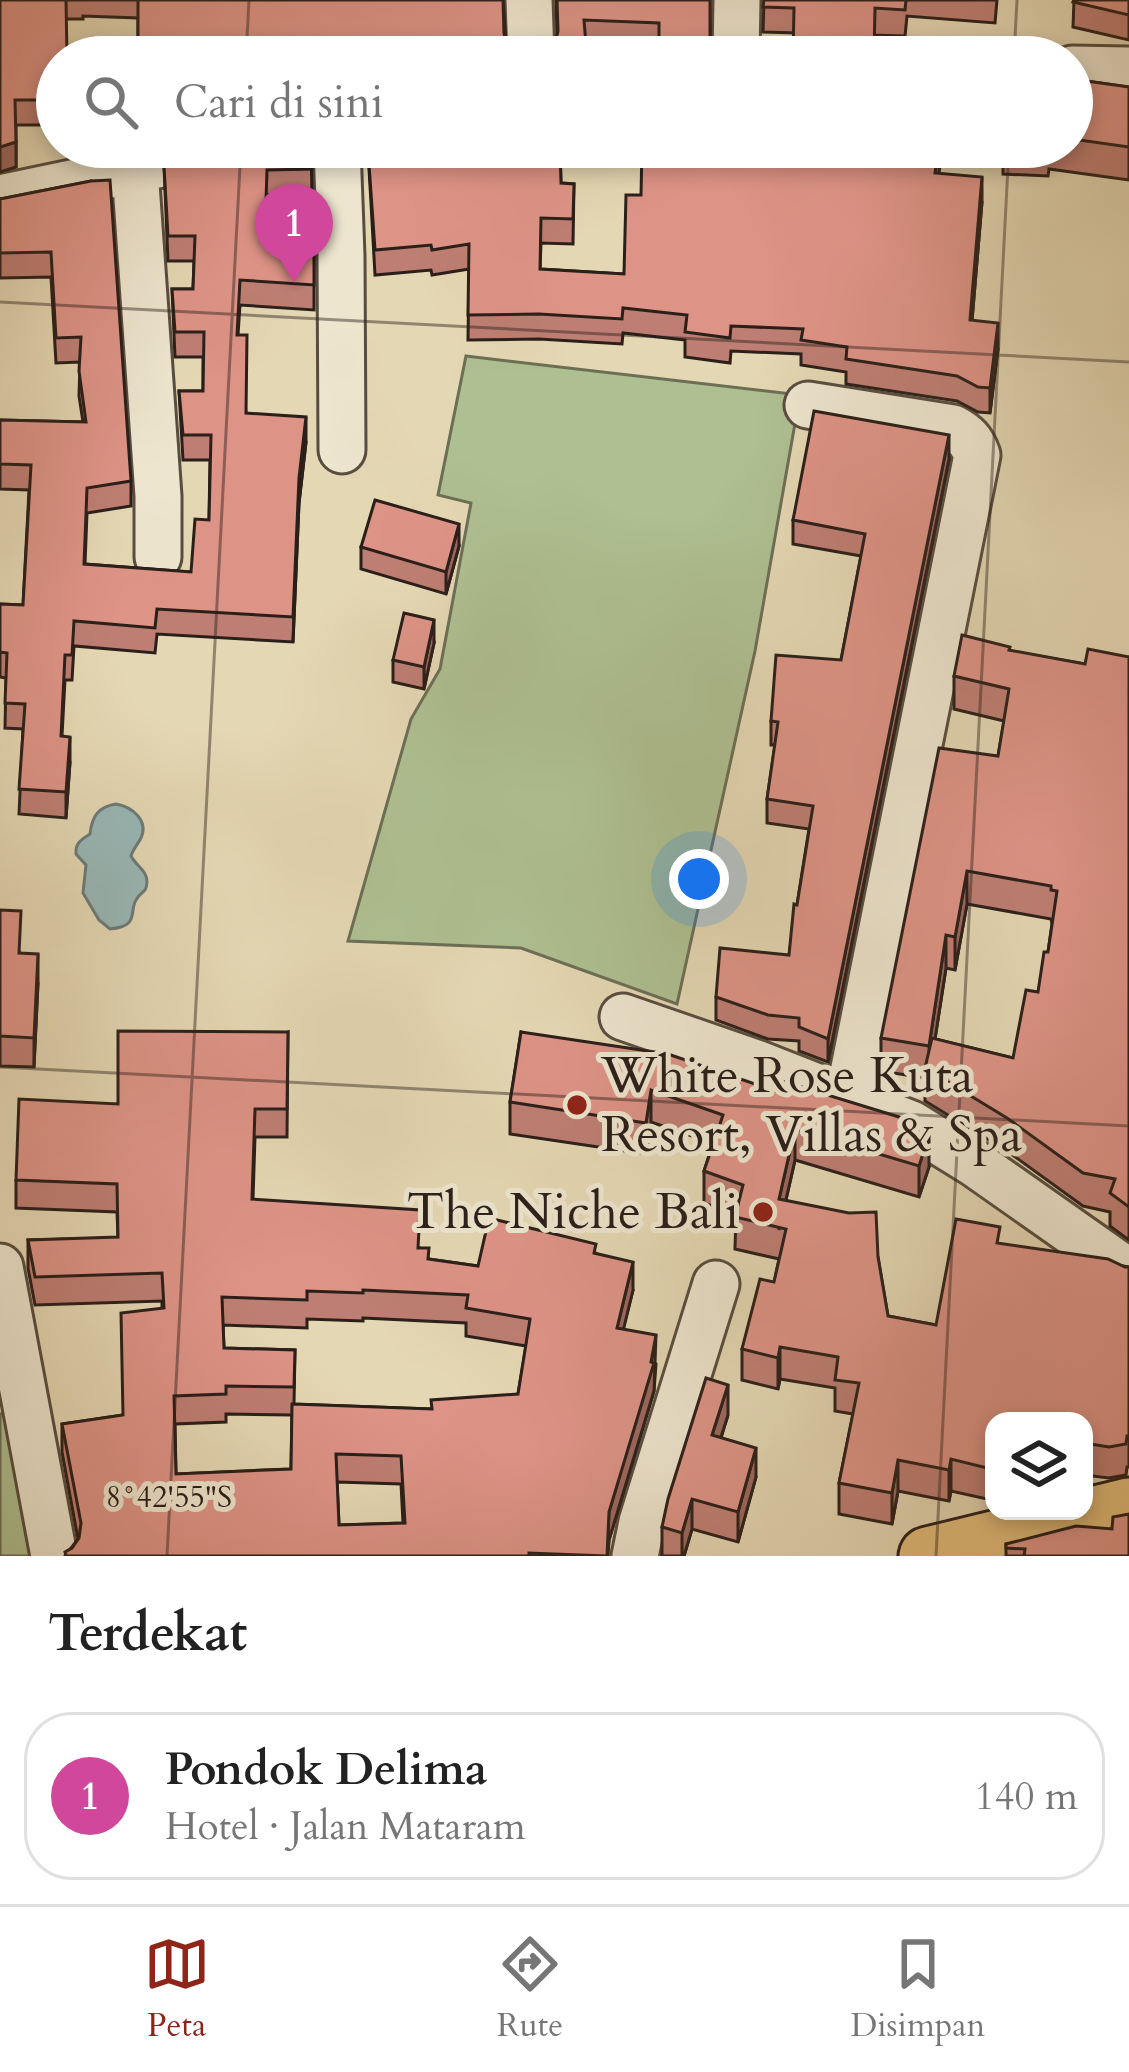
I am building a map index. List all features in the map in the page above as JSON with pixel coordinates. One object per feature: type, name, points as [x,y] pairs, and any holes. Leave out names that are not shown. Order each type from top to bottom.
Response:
[{"type":"main road","points":[[928,1556],[1129,1507]]},
{"type":"street","points":[[529,0],[530,36]]},
{"type":"street","points":[[736,0],[736,36]]},
{"type":"street","points":[[1093,69],[1129,70]]},
{"type":"street","points":[[0,198],[144,168]]},
{"type":"street","points":[[338,168],[342,450]]},
{"type":"street","points":[[135,170],[157,464],[158,556]]},
{"type":"street","points":[[808,405],[953,428],[973,443],[977,455],[848,1098]]},
{"type":"street","points":[[623,1017],[911,1124],[1129,1272]]},
{"type":"street","points":[[0,1268],[54,1556]]},
{"type":"street","points":[[635,1556],[716,1284]]},
{"type":"green space","points":[[466,356],[800,395],[755,651],[677,1004],[521,948],[348,941],[411,719],[440,669],[471,503],[438,495]]},
{"type":"green space","points":[[9,1413],[32,1556],[0,1556],[0,1414]]},
{"type":"water","points":[[116,804],[141,820],[143,831],[131,856],[147,882],[130,921],[110,929],[83,893],[86,865],[76,850],[90,834],[97,813]]},
{"type":"building","points":[[0,0],[66,0],[67,36],[36,36],[36,100],[15,100],[16,142],[0,147]]},
{"type":"building","points":[[138,0],[503,0],[505,36],[138,36]]},
{"type":"building","points":[[557,0],[710,0],[710,36],[659,36],[659,23],[584,20],[585,36],[557,36]]},
{"type":"building","points":[[764,0],[906,0],[905,10],[875,8],[874,36],[793,36],[794,8],[763,7]]},
{"type":"building","points":[[1129,0],[1129,15],[1073,2]]},
{"type":"building","points":[[1093,82],[1129,87],[1129,147],[1093,142]]},
{"type":"building","points":[[164,168],[312,168],[267,170],[265,231],[314,234],[314,285],[240,280],[237,335],[247,335],[246,413],[306,417],[293,617],[157,609],[155,628],[74,621],[72,655],[65,655],[61,736],[70,737],[66,792],[19,789],[25,704],[5,703],[7,653],[0,652],[0,604],[23,605],[31,465],[0,464],[0,420],[86,422],[79,371],[81,337],[56,338],[51,252],[0,253],[0,199],[110,180],[131,481],[87,488],[84,564],[191,572],[195,519],[209,520],[211,435],[183,435],[179,391],[203,391],[204,332],[175,332],[172,289],[193,289],[195,236],[168,236]]},
{"type":"building","points":[[369,168],[561,168],[561,183],[574,184],[573,219],[541,218],[540,269],[624,274],[626,195],[641,195],[642,168],[936,168],[935,173],[982,177],[970,320],[998,323],[990,388],[957,376],[846,359],[847,347],[801,340],[803,329],[731,326],[730,338],[685,332],[687,315],[623,308],[622,319],[468,315],[469,244],[432,250],[431,245],[375,250]]},
{"type":"building","points":[[814,411],[949,435],[828,1039],[799,1027],[799,1018],[768,1015],[716,997],[720,948],[789,955],[813,806],[767,799],[778,722],[771,721],[776,655],[841,660],[865,534],[793,520]]},
{"type":"building","points":[[375,500],[459,524],[446,572],[361,547]]},
{"type":"building","points":[[404,613],[434,620],[424,667],[393,660]]},
{"type":"building","points":[[962,635],[1009,650],[1085,664],[1088,649],[1129,657],[1129,1207],[1110,1193],[1115,1179],[1083,1173],[1007,1118],[925,1068],[932,1038],[1013,1058],[1026,990],[1038,992],[1044,952],[1048,952],[1057,891],[1051,886],[967,871],[955,937],[946,935],[929,1046],[881,1038],[939,748],[998,756],[1009,689],[954,676]]},
{"type":"building","points":[[0,910],[21,911],[19,953],[38,954],[34,1038],[0,1036]]},
{"type":"building","points":[[118,1031],[288,1032],[287,1109],[255,1109],[252,1199],[420,1210],[418,1248],[429,1248],[428,1259],[478,1266],[489,1218],[596,1244],[594,1253],[633,1262],[617,1328],[656,1335],[654,1363],[609,1512],[607,1556],[66,1556],[79,1538],[81,1523],[62,1424],[123,1415],[121,1313],[164,1308],[162,1273],[35,1277],[28,1240],[118,1237],[117,1184],[16,1180],[19,1099],[118,1104]],"holes":[[[307,1291],[468,1295],[466,1308],[530,1319],[518,1394],[431,1400],[432,1409],[292,1404],[291,1469],[176,1474],[174,1396],[226,1394],[226,1386],[294,1387],[295,1350],[224,1348],[222,1297],[307,1300]],[[336,1454],[401,1456],[405,1523],[339,1525]]]},
{"type":"building","points":[[521,1032],[668,1054],[775,1091],[779,1080],[899,1117],[929,1135],[919,1166],[795,1129],[779,1199],[849,1213],[876,1212],[888,1316],[936,1325],[956,1219],[1000,1227],[997,1243],[1108,1259],[1129,1267],[1126,1444],[1093,1444],[1093,1412],[985,1412],[985,1468],[951,1459],[949,1470],[898,1460],[892,1493],[839,1483],[859,1383],[835,1380],[838,1357],[780,1347],[778,1358],[742,1349],[760,1279],[774,1282],[786,1229],[735,1217],[743,1185],[704,1171],[723,1115],[651,1090],[646,1123],[510,1102]]},
{"type":"building","points":[[706,1378],[728,1385],[712,1435],[756,1448],[738,1512],[692,1499],[682,1533],[662,1527]]},
{"type":"building","points":[[1129,1514],[1129,1556],[1024,1556],[1025,1549],[1006,1548],[1006,1544],[1076,1526],[1112,1529],[1113,1517]]},
{"type":"place","name":"Pondok Delima","points":[[294,283]]},
{"type":"place","name":"White Rose Kuta Resort, Villas & Spa","points":[[577,1105]]},
{"type":"place","name":"The Niche Bali","points":[[763,1212]]}]
